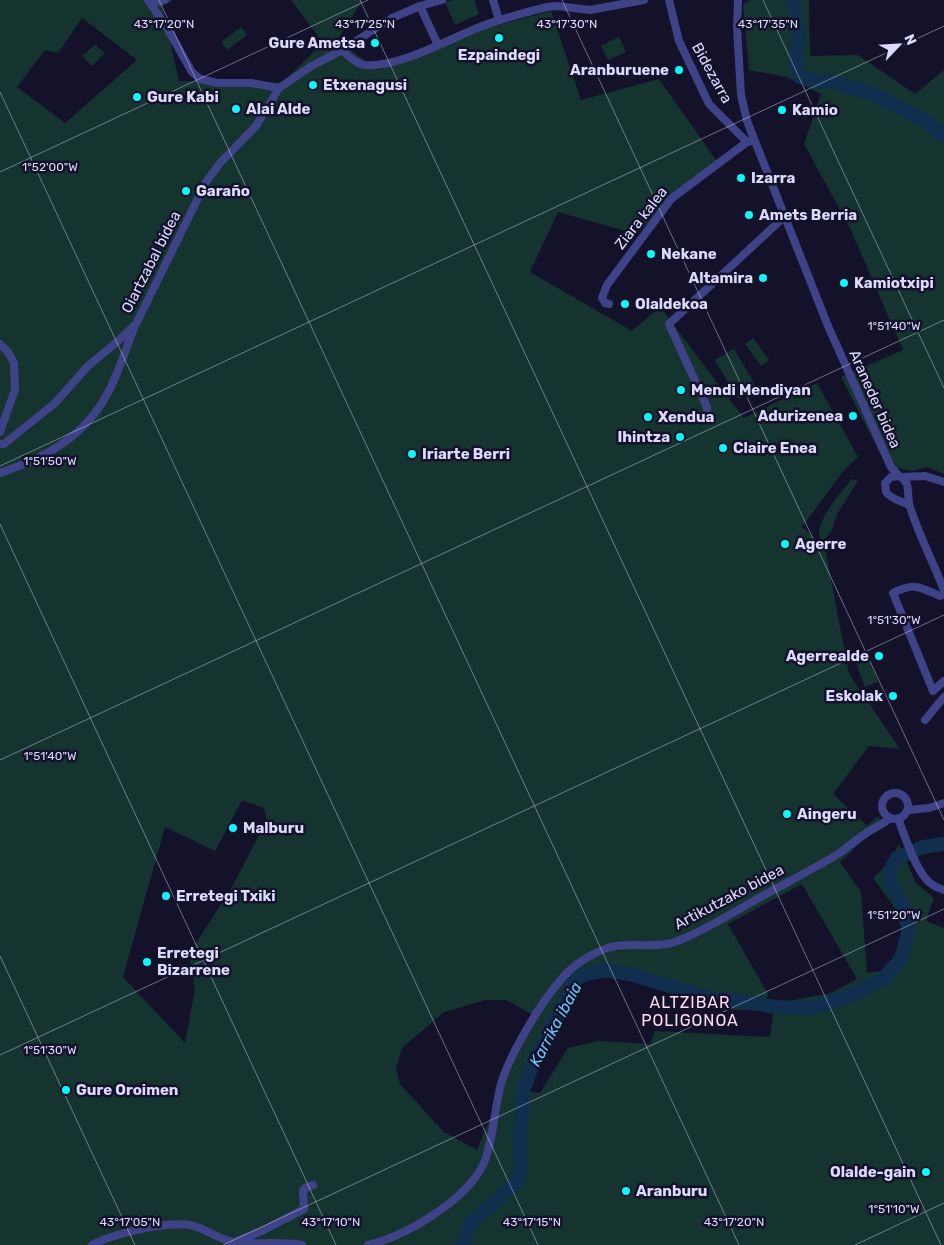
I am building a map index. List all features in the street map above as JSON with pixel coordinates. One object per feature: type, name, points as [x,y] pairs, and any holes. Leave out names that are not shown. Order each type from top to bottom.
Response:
[{"type":"street","points":[[165,0],[150,2],[192,72],[200,79],[217,83],[251,83],[279,88],[310,67],[342,50],[392,18],[420,6],[442,0]]},
{"type":"street","points":[[493,0],[499,20]]},
{"type":"street","points":[[342,50],[362,64],[374,65],[402,59],[499,20],[547,6],[590,10],[644,0]]},
{"type":"street","name":"Bidezarra","points":[[669,0],[679,41],[710,104],[750,142]]},
{"type":"street","name":"Araneder bidea","points":[[738,0],[737,27],[742,101],[750,142],[784,216],[839,352],[890,467],[898,477]]},
{"type":"street","points":[[420,6],[438,45]]},
{"type":"street","name":"Oiartzabal bidea","points":[[0,444],[4,444],[55,403],[88,366],[136,324],[206,182],[220,163],[256,126],[279,88]]},
{"type":"street","name":"Ziara kalea","points":[[609,304],[605,303],[602,298],[607,285],[672,199],[750,142]]},
{"type":"street","points":[[662,417],[703,418],[707,414],[708,407],[669,324],[784,216]]},
{"type":"street","points":[[0,473],[61,446],[87,423],[107,396],[136,324]]},
{"type":"street","points":[[0,344],[8,352],[14,363],[15,390],[0,432]]},
{"type":"street","points":[[909,505],[897,498],[893,498],[886,492],[885,483],[898,477],[913,478],[925,476],[944,482]]},
{"type":"street","points":[[898,477],[908,487],[909,505],[944,590]]},
{"type":"street","points":[[897,498],[905,494],[913,478]]},
{"type":"street","points":[[944,594],[940,596],[917,586],[902,588],[893,593],[933,692],[944,681]]},
{"type":"street","points":[[925,720],[944,697]]},
{"type":"street","points":[[908,810],[904,797],[896,793],[885,799],[883,807],[887,815],[894,818],[902,817],[908,810],[929,808],[944,803]]},
{"type":"street","points":[[894,818],[921,873],[927,881],[944,890]]},
{"type":"street","name":"Artikutzako bidea","points":[[370,1245],[383,1242],[406,1232],[432,1216],[454,1199],[472,1180],[483,1164],[492,1132],[501,1084],[511,1060],[551,991],[570,970],[593,955],[612,947],[656,946],[673,942],[702,930],[840,852],[868,832],[894,818]]},
{"type":"street","points":[[233,1242],[245,1239],[304,1209],[303,1191],[305,1188],[313,1185]]},
{"type":"street","points":[[92,1245],[104,1240],[167,1224],[190,1225],[233,1242],[252,1244],[291,1243],[302,1245]]},
{"type":"green space","points":[[0,0],[173,0],[162,6],[179,81],[282,83],[323,43],[291,0],[363,0],[337,40],[378,70],[461,35],[551,11],[581,100],[659,79],[718,163],[636,234],[558,212],[530,272],[632,331],[660,307],[744,418],[817,383],[858,457],[844,470],[802,527],[825,548],[849,674],[900,749],[869,746],[833,794],[867,826],[877,817],[890,824],[867,836],[840,862],[861,892],[867,973],[889,970],[900,954],[901,928],[895,908],[873,878],[890,862],[899,844],[916,883],[934,898],[926,921],[944,928],[944,1245],[0,1245]],"holes":[[[82,18],[137,60],[65,123],[17,87],[45,50],[58,53]],[[242,800],[264,808],[267,820],[232,887],[189,954],[195,989],[185,1043],[123,977],[165,827],[215,851]],[[802,884],[857,979],[831,993],[784,1002],[775,1001],[770,1037],[655,1031],[650,1044],[598,1041],[568,1048],[540,1093],[530,1092],[538,1060],[561,1028],[574,994],[588,978],[616,978],[655,986],[702,1001],[710,1008],[763,1011],[768,994],[728,924]],[[485,1000],[506,1000],[533,1015],[477,1150],[444,1132],[400,1084],[396,1067],[403,1047],[444,1012]]]},
{"type":"green space","points":[[474,0],[479,14],[455,25],[445,2]]},
{"type":"green space","points":[[750,0],[809,0],[810,56],[858,55],[915,94],[944,70],[944,474],[928,467],[911,471],[886,465],[841,377],[903,350],[850,228],[804,144],[821,94],[787,77],[749,70],[743,5]]},
{"type":"green space","points":[[241,27],[247,35],[227,50],[221,42]]},
{"type":"green space","points":[[619,37],[626,52],[608,60],[601,46]]},
{"type":"green space","points":[[95,45],[105,53],[92,66],[82,56]]},
{"type":"green space","points":[[753,338],[769,360],[761,366],[745,344]]},
{"type":"green space","points":[[734,349],[757,388],[738,399],[715,360]]},
{"type":"green space","points":[[852,479],[858,481],[836,516],[832,530],[826,538],[821,540],[819,534],[820,526],[824,518],[835,500]]},
{"type":"green space","points":[[868,656],[878,682],[865,687],[855,661]]},
{"type":"waterway","points":[[794,0],[798,36],[796,64],[800,77],[815,81],[835,82],[871,93],[927,122],[944,136]]},
{"type":"waterway","name":"Karrika ibaia","points":[[462,1245],[469,1225],[517,1182],[521,1166],[519,1143],[524,1088],[532,1066],[576,978],[606,970],[630,974],[712,999],[734,1000],[776,1007],[810,1008],[845,998],[882,980],[901,959],[909,930],[903,906],[890,881],[890,870],[897,858],[923,847],[944,844]]},
{"type":"place","name":"Ezpaindegi","points":[[499,38]]},
{"type":"place","name":"Gure Ametsa","points":[[375,43]]},
{"type":"place","name":"Aranburuene","points":[[679,70]]},
{"type":"place","name":"Etxenagusi","points":[[313,85]]},
{"type":"place","name":"Gure Kabi","points":[[137,97]]},
{"type":"place","name":"Alai Alde","points":[[236,109]]},
{"type":"place","name":"Kamio","points":[[782,110]]},
{"type":"place","name":"Izarra","points":[[741,178]]},
{"type":"place","name":"Garaño","points":[[186,191]]},
{"type":"place","name":"Amets Berria","points":[[749,215]]},
{"type":"place","name":"Nekane","points":[[651,254]]},
{"type":"place","name":"Altamira","points":[[763,278]]},
{"type":"place","name":"Kamiotxipi","points":[[844,283]]},
{"type":"place","name":"Olaldekoa","points":[[625,304]]},
{"type":"place","name":"Mendi Mendiyan","points":[[681,390]]},
{"type":"place","name":"Adurizenea","points":[[853,416]]},
{"type":"place","name":"Xendua","points":[[648,417]]},
{"type":"place","name":"Ihintza","points":[[680,437]]},
{"type":"place","name":"Claire Enea","points":[[723,448]]},
{"type":"place","name":"Iriarte Berri","points":[[412,454]]},
{"type":"place","name":"Agerre","points":[[785,544]]},
{"type":"place","name":"Agerrealde","points":[[879,656]]},
{"type":"place","name":"Eskolak","points":[[893,696]]},
{"type":"place","name":"Aingeru","points":[[787,814]]},
{"type":"place","name":"Malburu","points":[[233,828]]},
{"type":"place","name":"Erretegi Txiki","points":[[166,896]]},
{"type":"place","name":"Erretegi Bizarrene","points":[[147,962]]},
{"type":"place","name":"Gure Oroimen","points":[[66,1090]]},
{"type":"place","name":"Olalde-gain","points":[[926,1172]]},
{"type":"place","name":"Aranburu","points":[[626,1191]]},
{"type":"district","name":"ALTZIBAR POLIGONOA","points":[[690,1011]]}]
